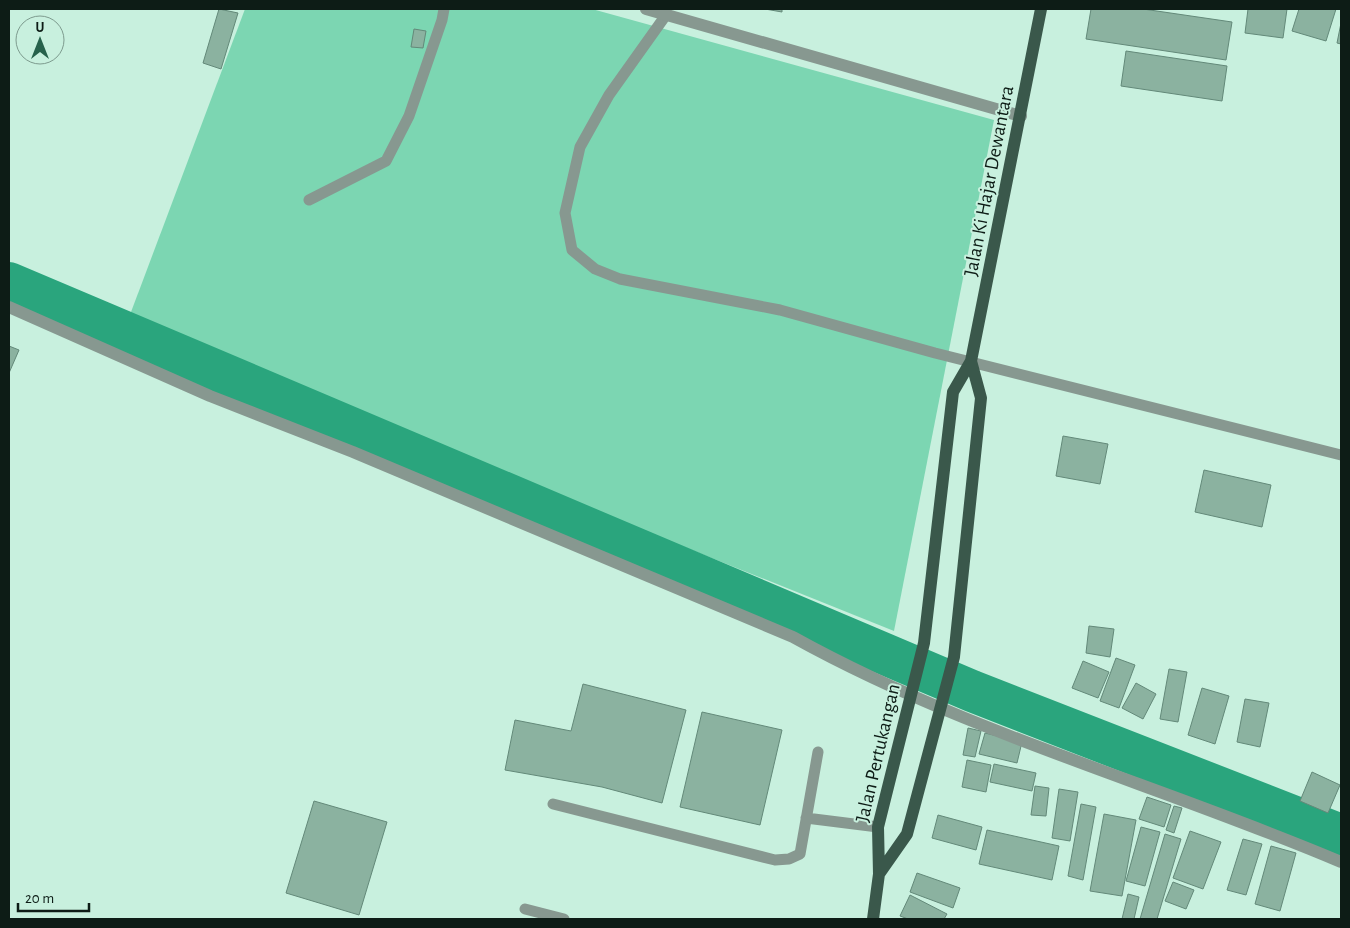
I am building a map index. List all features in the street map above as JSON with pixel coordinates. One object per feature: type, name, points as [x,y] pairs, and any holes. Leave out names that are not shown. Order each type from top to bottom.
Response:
[{"type":"main road","name":"Jalan Ki Hajar Dewantara","points":[[924,643],[953,392],[971,361],[1022,116],[1041,9]]},
{"type":"main road","name":"Jalan Ki Hajar Dewantara","points":[[954,657],[981,398],[971,361]]},
{"type":"main road","name":"Jalan Pertukangan","points":[[873,919],[879,874],[878,827],[924,643]]},
{"type":"main road","name":"Jalan Pertukangan","points":[[879,874],[907,834],[954,657]]},
{"type":"street","points":[[646,9],[1022,116]]},
{"type":"street","points":[[9,307],[210,396],[362,456],[793,637],[846,666],[940,707],[1341,862]]},
{"type":"lane","points":[[309,200],[386,161],[409,116],[442,20],[444,9]]},
{"type":"lane","points":[[666,15],[609,95],[580,146],[565,213],[572,250],[595,269],[620,279],[780,310],[971,361],[1341,455]]},
{"type":"lane","points":[[553,804],[775,860],[789,859],[800,854],[818,752]]},
{"type":"lane","points":[[806,818],[878,827]]},
{"type":"lane","points":[[525,909],[564,919]]},
{"type":"green space","points":[[245,9],[592,9],[994,120],[894,631],[440,449],[128,320]]},
{"type":"building","points":[[219,9],[238,13],[221,69],[203,63]]},
{"type":"building","points":[[765,9],[782,9],[782,12]]},
{"type":"building","points":[[1091,9],[1143,9],[1232,22],[1226,60],[1086,39]]},
{"type":"building","points":[[1248,9],[1287,9],[1283,38],[1245,33]]},
{"type":"building","points":[[1299,9],[1336,9],[1326,41],[1292,31]]},
{"type":"building","points":[[1341,23],[1341,44],[1337,43]]},
{"type":"building","points":[[414,29],[426,31],[423,48],[411,47]]},
{"type":"building","points":[[1126,51],[1227,66],[1222,101],[1121,86]]},
{"type":"building","points":[[9,346],[19,350],[9,373]]},
{"type":"building","points":[[1063,436],[1108,444],[1100,484],[1056,476]]},
{"type":"building","points":[[1204,470],[1271,485],[1262,527],[1195,512]]},
{"type":"building","points":[[1089,626],[1114,629],[1110,657],[1086,653]]},
{"type":"building","points":[[1116,658],[1135,665],[1119,708],[1100,701]]},
{"type":"building","points":[[1083,661],[1109,672],[1098,698],[1072,688]]},
{"type":"building","points":[[1169,669],[1187,672],[1178,722],[1160,719]]},
{"type":"building","points":[[1136,683],[1156,694],[1143,719],[1122,708]]},
{"type":"building","points":[[583,684],[686,710],[662,803],[602,787],[505,770],[515,720],[571,731]]},
{"type":"building","points":[[1202,688],[1229,696],[1215,744],[1188,735]]},
{"type":"building","points":[[1245,699],[1269,703],[1260,747],[1237,742]]},
{"type":"building","points":[[702,712],[782,730],[760,825],[680,807]]},
{"type":"building","points":[[968,728],[981,731],[975,757],[963,755]]},
{"type":"building","points":[[985,733],[1022,742],[1017,763],[979,754]]},
{"type":"building","points":[[967,760],[991,765],[986,792],[962,787]]},
{"type":"building","points":[[994,764],[1036,773],[1032,791],[990,782]]},
{"type":"building","points":[[1312,772],[1340,785],[1328,813],[1300,801]]},
{"type":"building","points":[[1035,786],[1049,788],[1046,816],[1031,815]]},
{"type":"building","points":[[1059,789],[1078,792],[1070,841],[1052,838]]},
{"type":"building","points":[[1147,797],[1171,805],[1164,827],[1139,819]]},
{"type":"building","points":[[314,801],[387,822],[359,915],[286,893]]},
{"type":"building","points":[[1081,804],[1096,807],[1083,880],[1068,876]]},
{"type":"building","points":[[1174,806],[1182,808],[1174,833],[1166,830]]},
{"type":"building","points":[[1104,814],[1136,820],[1122,896],[1090,891]]},
{"type":"building","points":[[938,815],[982,827],[976,850],[932,838]]},
{"type":"building","points":[[1141,827],[1160,832],[1145,886],[1126,881]]},
{"type":"building","points":[[987,830],[1059,846],[1052,880],[979,864]]},
{"type":"building","points":[[1190,831],[1221,842],[1203,889],[1173,878]]},
{"type":"building","points":[[1165,834],[1181,839],[1157,919],[1140,919]]},
{"type":"building","points":[[1243,839],[1262,844],[1246,895],[1227,890]]},
{"type":"building","points":[[1271,846],[1296,853],[1280,911],[1255,904]]},
{"type":"building","points":[[917,873],[960,888],[953,908],[910,892]]},
{"type":"building","points":[[1173,882],[1194,890],[1186,909],[1165,901]]},
{"type":"building","points":[[1128,894],[1139,897],[1134,919],[1122,919]]},
{"type":"building","points":[[910,895],[947,914],[944,919],[908,919],[900,916]]},
{"type":"waterway","points":[[9,283],[972,691],[1341,835]]}]
